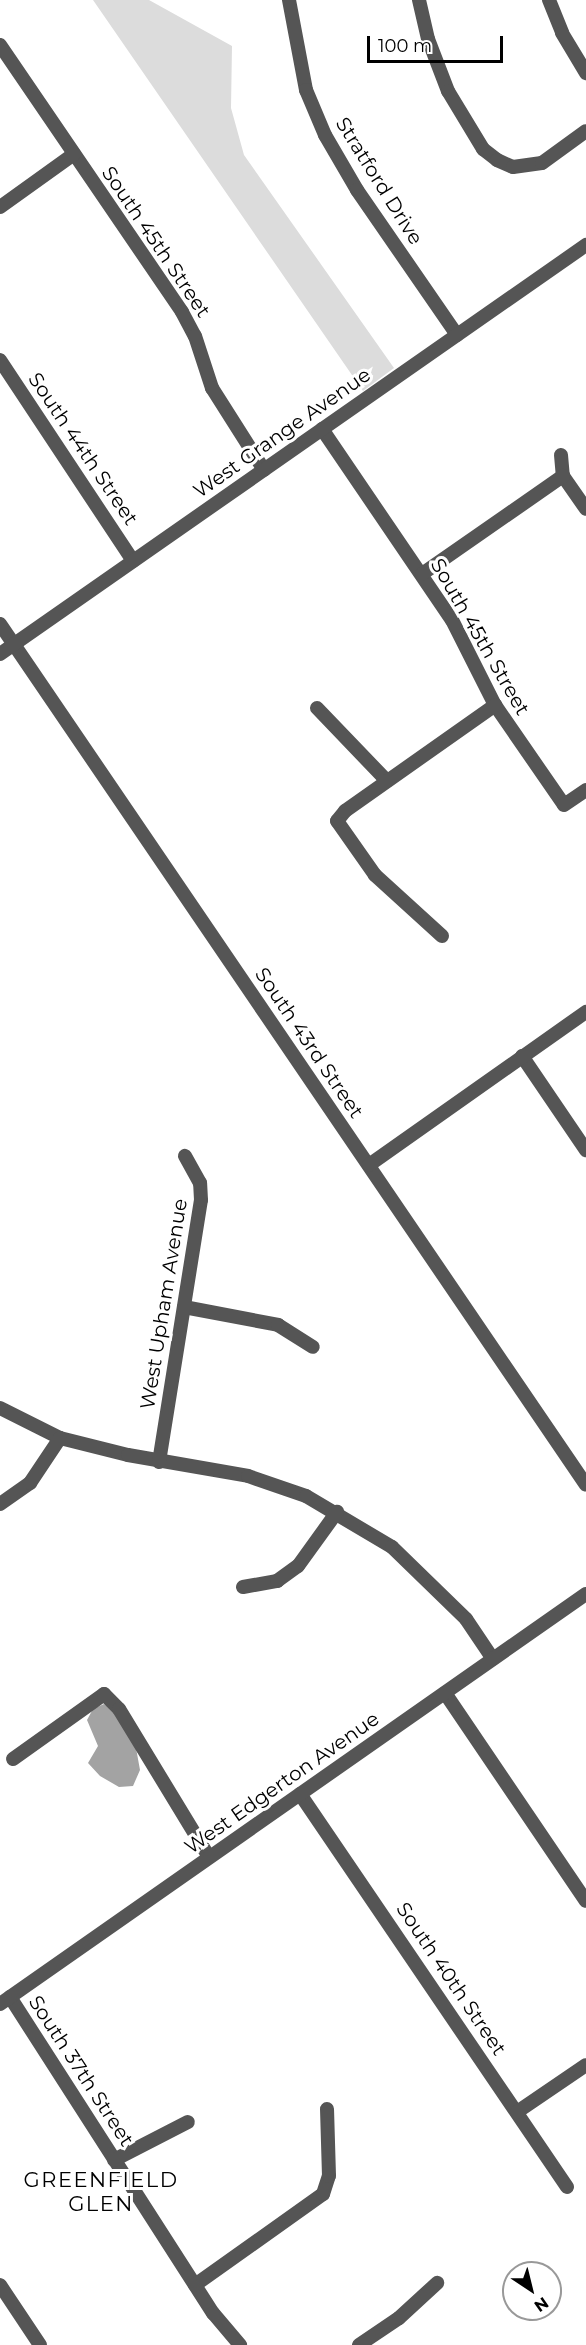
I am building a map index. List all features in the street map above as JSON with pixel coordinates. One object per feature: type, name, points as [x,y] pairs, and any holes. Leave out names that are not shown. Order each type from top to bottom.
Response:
[{"type":"street","name":"Stratford Drive","points":[[289,0],[306,90],[325,135],[357,190],[457,335]]},
{"type":"street","points":[[419,0],[428,39],[448,91],[483,149],[497,160],[513,167],[542,163],[586,131]]},
{"type":"street","points":[[549,0],[562,33],[586,73]]},
{"type":"street","name":"South 45th Street","points":[[0,45],[182,312],[195,336],[212,388],[264,470]]},
{"type":"street","points":[[0,207],[74,154]]},
{"type":"street","name":"West Grange Avenue","points":[[0,654],[586,245]]},
{"type":"street","name":"South 44th Street","points":[[0,360],[133,561]]},
{"type":"street","name":"South 45th Street","points":[[322,429],[452,620],[495,705],[564,805],[586,790]]},
{"type":"street","points":[[561,455],[563,476],[586,509]]},
{"type":"street","points":[[422,574],[563,476]]},
{"type":"street","name":"South 43rd Street","points":[[0,624],[586,1485]]},
{"type":"street","points":[[442,936],[375,875],[337,821],[387,781],[495,705]]},
{"type":"street","points":[[317,708],[387,781]]},
{"type":"street","points":[[369,1165],[586,1012]]},
{"type":"street","points":[[522,1056],[586,1150]]},
{"type":"street","name":"West Upham Avenue","points":[[159,1462],[201,1200],[200,1183],[185,1156]]},
{"type":"street","points":[[184,1307],[278,1325],[313,1347]]},
{"type":"street","points":[[0,1408],[60,1438],[159,1462],[248,1476],[306,1496],[337,1512],[392,1547],[436,1586],[466,1619],[493,1659]]},
{"type":"street","points":[[0,1503],[30,1483],[60,1438]]},
{"type":"street","points":[[243,1587],[277,1581],[298,1566],[337,1512]]},
{"type":"street","name":"West Edgerton Avenue","points":[[5,2000],[586,1594]]},
{"type":"street","points":[[445,1693],[586,1901]]},
{"type":"street","points":[[13,1759],[104,1694],[119,1709],[209,1857]]},
{"type":"street","name":"South 40th Street","points":[[300,1794],[567,2187]]},
{"type":"street","name":"South 37th Street","points":[[5,2000],[114,2160],[195,2285],[240,2345]]},
{"type":"street","points":[[518,2112],[586,2065]]},
{"type":"street","points":[[195,2285],[323,2194],[329,2176],[327,2109]]},
{"type":"street","points":[[114,2160],[188,2122]]},
{"type":"street","points":[[359,2345],[399,2318],[437,2283]]},
{"type":"street","points":[[0,2285],[40,2345]]},
{"type":"shaded area","points":[[93,0],[149,0],[232,46],[231,108],[244,155],[394,368],[363,391]]},
{"type":"shaded area","points":[[104,1704],[115,1712],[136,1748],[140,1770],[133,1786],[119,1787],[100,1776],[88,1763],[98,1746],[87,1720],[93,1709]]},
{"type":"district","name":"GREENFIELD GLEN","points":[[101,2192]]}]
